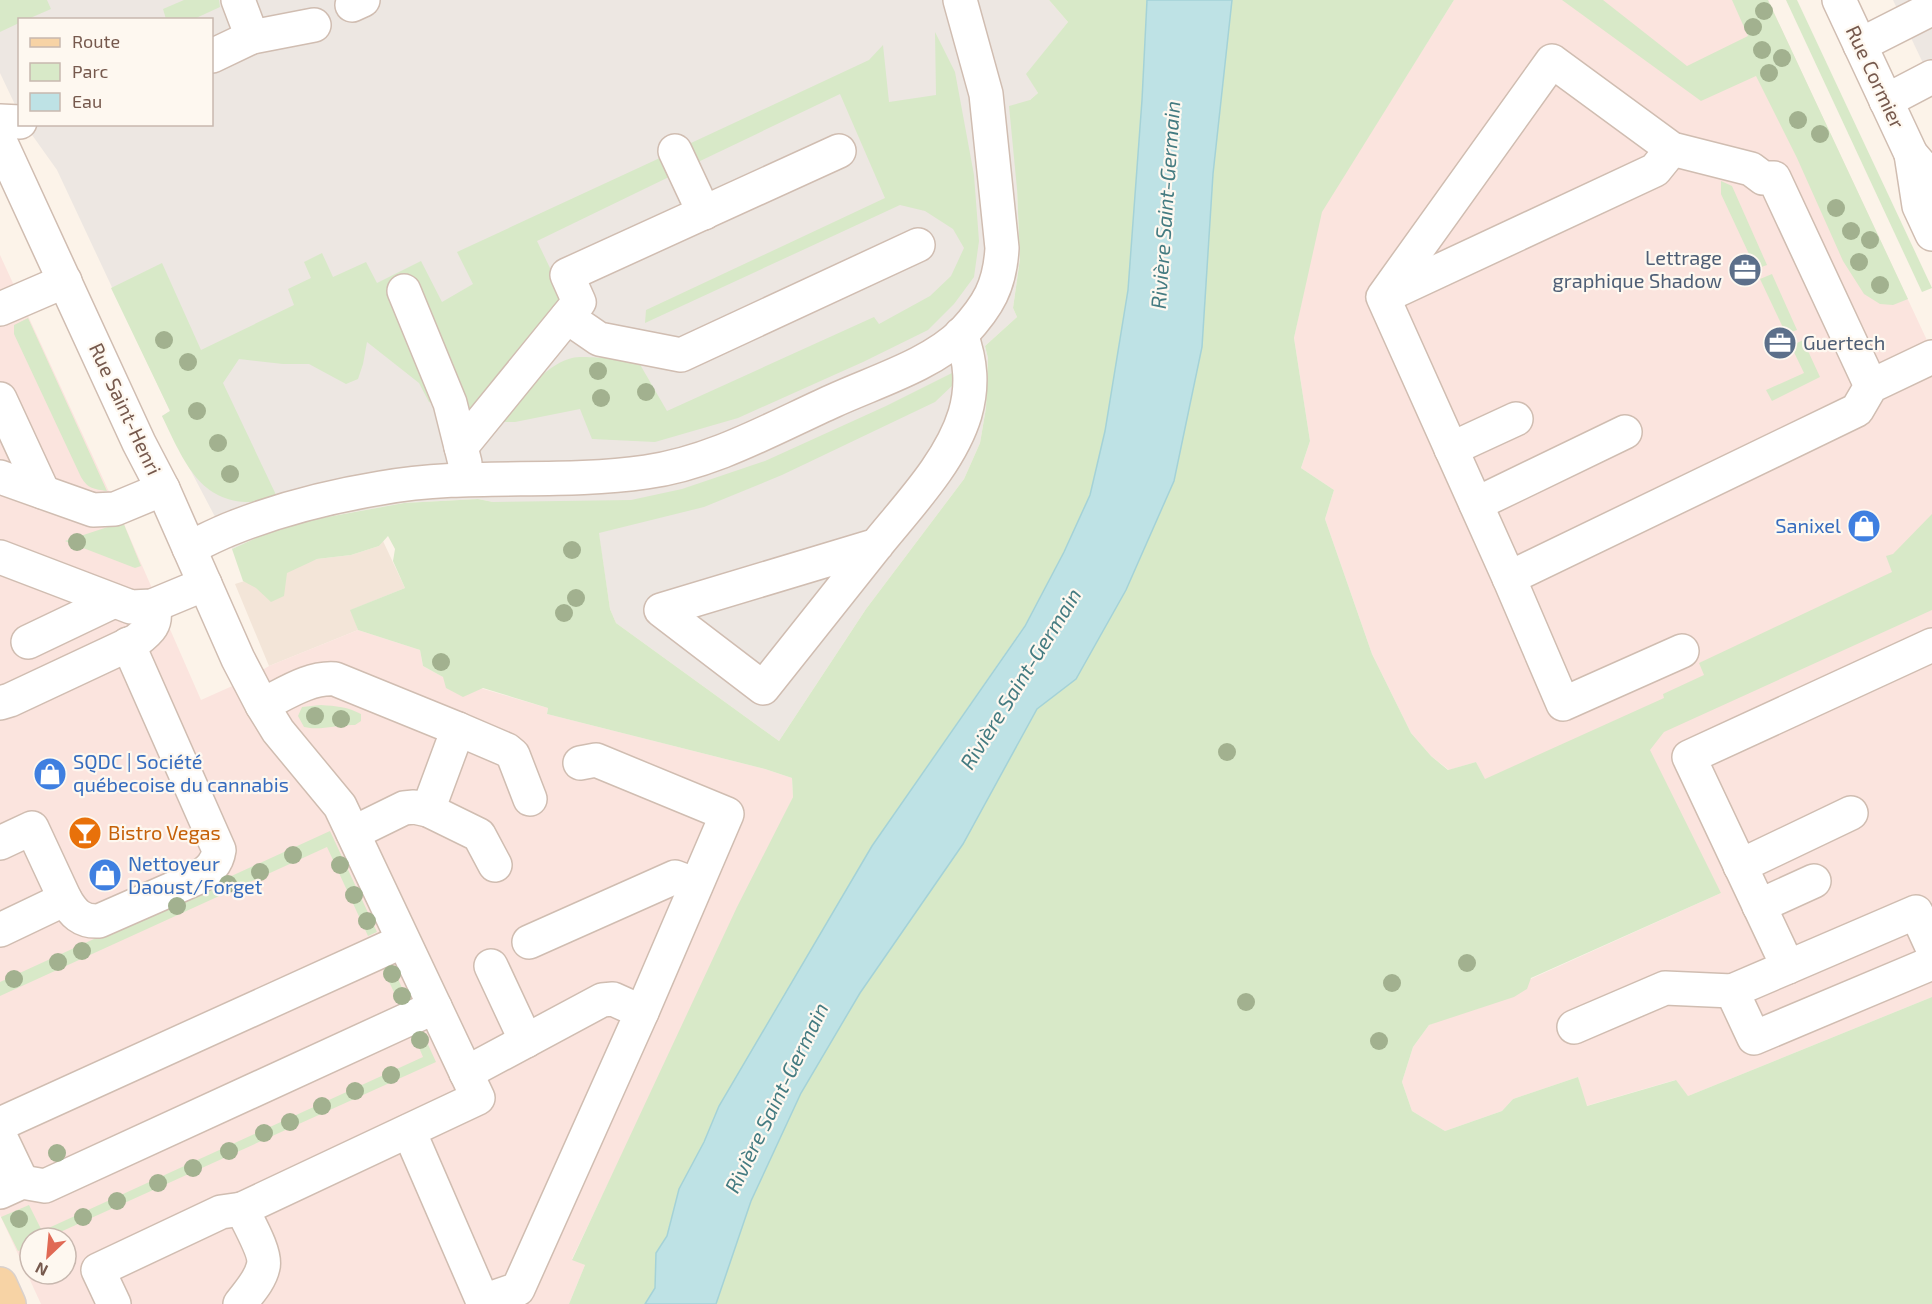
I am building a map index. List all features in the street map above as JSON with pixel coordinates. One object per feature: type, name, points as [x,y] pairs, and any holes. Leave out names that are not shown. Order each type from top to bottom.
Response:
[{"type":"main road","points":[[0,1284],[9,1304]]},
{"type":"street","points":[[238,0],[252,37]]},
{"type":"street","points":[[189,548],[235,527],[342,496],[414,483],[601,477],[648,472],[695,460],[742,443],[939,352],[961,334],[982,309],[995,288],[1001,269],[1002,248],[986,94],[960,0]]},
{"type":"street","name":"Rue Cormier","points":[[1839,0],[1911,154],[1932,179]]},
{"type":"street","points":[[1860,45],[1929,10]]},
{"type":"street","points":[[213,56],[252,37],[314,25]]},
{"type":"street","points":[[1383,297],[1552,61],[1672,148],[1751,168],[1763,178],[1774,178],[1871,386]]},
{"type":"street","points":[[1886,101],[1932,77]]},
{"type":"street","points":[[0,122],[18,122]]},
{"type":"street","name":"Rue Saint-Henri","points":[[0,141],[255,692],[278,731],[340,806],[478,1098],[409,1131]]},
{"type":"street","points":[[1383,297],[1655,170],[1672,148]]},
{"type":"street","points":[[675,150],[704,213]]},
{"type":"street","points":[[461,447],[579,302],[567,275],[839,151]]},
{"type":"street","name":"Rue Cormier","points":[[1911,154],[1919,206],[1932,234]]},
{"type":"street","points":[[567,317],[599,339],[681,355],[918,244]]},
{"type":"street","points":[[0,309],[65,281]]},
{"type":"street","points":[[404,291],[450,403],[469,480]]},
{"type":"street","points":[[1383,297],[1509,578],[1563,705],[1682,651]]},
{"type":"street","points":[[877,545],[661,610],[763,688],[927,483],[951,444],[964,415],[971,377],[969,356],[961,334]]},
{"type":"street","points":[[1509,578],[1857,410],[1871,386],[1932,357]]},
{"type":"street","points":[[0,399],[43,492]]},
{"type":"street","points":[[1451,449],[1516,419]]},
{"type":"street","points":[[1476,504],[1625,432]]},
{"type":"street","points":[[0,477],[93,510],[106,511],[163,489]]},
{"type":"street","points":[[0,557],[131,607],[152,606],[205,584]]},
{"type":"street","points":[[27,642],[114,601]]},
{"type":"street","points":[[0,703],[128,644],[149,631],[154,622],[155,613],[152,606]]},
{"type":"street","points":[[0,843],[32,828],[71,910],[88,921],[99,921],[111,917],[206,873],[218,857],[219,850],[128,644]]},
{"type":"street","points":[[1788,967],[1689,757],[1932,645]]},
{"type":"street","points":[[255,692],[326,678],[335,679],[507,750],[513,754],[530,799]]},
{"type":"street","points":[[428,810],[458,729]]},
{"type":"street","points":[[114,1304],[98,1270],[221,1212],[242,1209],[409,1131],[484,1303],[518,1289],[642,1012],[727,814],[596,760],[580,763]]},
{"type":"street","points":[[353,833],[404,808],[414,807],[428,810],[478,835],[495,865]]},
{"type":"street","points":[[1740,866],[1851,813]]},
{"type":"street","points":[[528,942],[675,877],[696,885]]},
{"type":"street","points":[[1759,906],[1814,881]]},
{"type":"street","points":[[0,930],[65,899]]},
{"type":"street","points":[[1574,1027],[1665,988],[1732,991],[1916,912],[1932,947]]},
{"type":"street","points":[[0,1124],[403,941]]},
{"type":"street","points":[[1732,991],[1754,1038],[1932,963]]},
{"type":"street","points":[[491,966],[526,1041]]},
{"type":"street","points":[[466,1074],[602,1000],[613,999],[642,1012]]},
{"type":"street","points":[[0,1136],[11,1187],[45,1186],[435,1007]]},
{"type":"street","points":[[240,1304],[260,1276],[264,1265],[263,1257],[242,1209]]},
{"type":"shaded area","points":[[0,0],[1049,0],[1068,22],[1027,74],[1038,93],[1030,100],[1017,189],[1020,259],[1013,308],[1017,317],[985,346],[988,358],[986,408],[980,443],[964,479],[866,609],[779,741],[616,623],[610,609],[594,502],[493,502],[478,499],[404,503],[295,523],[232,549],[162,416],[170,411],[57,170],[26,126],[213,126],[213,18],[18,18],[18,111],[0,73]]},
{"type":"shaded area","points":[[1454,0],[1768,0],[1932,351],[1932,997],[1688,1096],[1675,1080],[1586,1106],[1578,1077],[1513,1099],[1502,1111],[1445,1131],[1412,1111],[1402,1082],[1413,1047],[1429,1025],[1721,893],[1485,780],[1476,762],[1449,770],[1431,756],[1411,733],[1372,654],[1325,519],[1334,490],[1301,468],[1310,441],[1294,338],[1321,212]]},
{"type":"shaded area","points":[[1893,0],[1932,0],[1932,82]]},
{"type":"shaded area","points":[[0,255],[123,522],[201,700],[248,679],[269,666],[358,630],[420,650],[423,666],[443,677],[548,708],[547,714],[765,769],[792,778],[793,797],[572,1259],[585,1265],[569,1304],[41,1304],[33,1286],[78,1286],[78,1226],[18,1226],[18,1254],[0,1215]]},
{"type":"shaded area","points":[[383,541],[405,588],[351,610],[358,630],[269,666],[235,584],[317,559],[351,555],[379,546]]},
{"type":"green space","points":[[0,0],[47,0],[51,9],[30,18],[18,18],[18,23],[0,32]]},
{"type":"green space","points":[[184,0],[219,0],[220,7],[196,18],[166,18],[163,9]]},
{"type":"green space","points":[[1049,0],[1147,0],[1128,290],[1105,431],[1090,495],[1064,552],[1025,625],[872,846],[719,1106],[671,1219],[667,1236],[656,1253],[655,1288],[645,1304],[569,1304],[585,1265],[572,1260],[737,907],[793,797],[792,778],[765,769],[547,714],[548,708],[483,688],[463,697],[446,688],[443,677],[423,666],[420,650],[358,630],[350,610],[405,588],[393,561],[395,549],[388,536],[379,546],[351,555],[317,559],[287,573],[284,596],[271,602],[256,588],[243,581],[232,549],[295,523],[404,503],[478,499],[493,502],[631,500],[682,489],[765,461],[886,406],[956,371],[955,383],[935,402],[782,475],[704,507],[599,533],[610,609],[616,623],[779,741],[866,609],[964,479],[980,443],[986,408],[988,358],[985,346],[1017,317],[1013,308],[1020,259],[1017,189],[1009,106],[1030,100],[1038,93],[1026,74],[1068,22]]},
{"type":"green space","points":[[1232,0],[1454,0],[1322,212],[1294,338],[1310,441],[1301,468],[1334,490],[1325,519],[1372,654],[1411,733],[1431,756],[1448,770],[1476,762],[1485,779],[1664,698],[1663,694],[1704,675],[1699,663],[1892,572],[1886,556],[1893,554],[1932,514],[1932,610],[1664,732],[1650,750],[1721,893],[1531,978],[1527,989],[1514,997],[1429,1025],[1413,1047],[1402,1082],[1412,1111],[1445,1131],[1502,1111],[1513,1099],[1578,1077],[1587,1106],[1676,1080],[1688,1096],[1932,997],[1932,1304],[716,1304],[751,1201],[801,1093],[860,993],[963,844],[1037,709],[1076,679],[1126,590],[1202,346],[1213,174]]},
{"type":"green space","points":[[1562,0],[1603,0],[1687,66],[1748,36],[1732,0],[1768,0],[1908,299],[1893,305],[1880,304],[1864,294],[1843,261],[1797,158],[1756,76],[1701,101]]},
{"type":"green space","points":[[1786,0],[1797,0],[1932,288],[1922,292]]},
{"type":"green space","points":[[935,32],[955,72],[974,175],[979,241],[974,277],[954,304],[928,330],[738,418],[655,442],[592,439],[580,409],[515,422],[498,422],[541,376],[572,358],[594,357],[638,361],[667,411],[874,317],[879,324],[930,296],[951,276],[964,248],[953,229],[925,211],[900,205],[645,323],[646,310],[885,198],[840,94],[698,162],[691,143],[869,60],[883,45],[889,102],[936,95]]},
{"type":"green space","points":[[662,157],[671,176],[537,241],[562,293],[558,310],[472,418],[429,402],[419,383],[367,342],[358,379],[346,384],[309,364],[283,364],[239,359],[223,383],[278,499],[253,502],[233,500],[203,485],[181,455],[162,416],[170,411],[111,288],[162,263],[201,350],[294,305],[288,289],[311,278],[304,262],[322,253],[333,277],[366,262],[377,283],[421,261],[442,302],[473,284],[457,252]]},
{"type":"green space","points":[[1721,181],[1732,186],[1767,265],[1756,269],[1721,194]]},
{"type":"green space","points":[[1772,274],[1797,330],[1786,334],[1760,279]]},
{"type":"green space","points":[[28,318],[107,491],[92,488],[81,477],[14,334],[14,325]]},
{"type":"green space","points":[[1803,340],[1820,377],[1772,401],[1766,390],[1804,373],[1791,346]]},
{"type":"green space","points":[[123,522],[141,566],[135,568],[65,541]]},
{"type":"green space","points":[[321,705],[342,707],[361,714],[361,721],[355,725],[304,727],[298,716],[302,707]]},
{"type":"green space","points":[[330,831],[377,932],[368,936],[327,847],[0,996],[0,982]]},
{"type":"green space","points":[[392,965],[409,1004],[401,1007],[383,969]]},
{"type":"green space","points":[[420,1027],[436,1062],[74,1226],[53,1226],[423,1057],[412,1031]]},
{"type":"green space","points":[[29,1205],[40,1226],[18,1226],[18,1251],[1,1217]]},
{"type":"water","name":"Rivière Saint-Germain","points":[[1147,0],[1232,0],[1213,174],[1202,347],[1174,481],[1126,590],[1076,679],[1037,709],[963,844],[860,993],[801,1093],[751,1201],[716,1304],[645,1304],[655,1288],[656,1253],[667,1236],[679,1189],[704,1142],[719,1106],[872,846],[1025,626],[1064,552],[1090,495],[1105,431],[1128,290]]},
{"type":"place","name":"Lettrage graphique Shadow","points":[[1745,270]]},
{"type":"place","name":"Guertech","points":[[1780,343]]},
{"type":"place","name":"Sanixel","points":[[1864,526]]},
{"type":"place","name":"SQDC | Société québecoise du cannabis","points":[[50,774]]},
{"type":"place","name":"Bistro Vegas","points":[[85,833]]},
{"type":"place","name":"Nettoyeur Daoust/Forget","points":[[105,875]]}]
